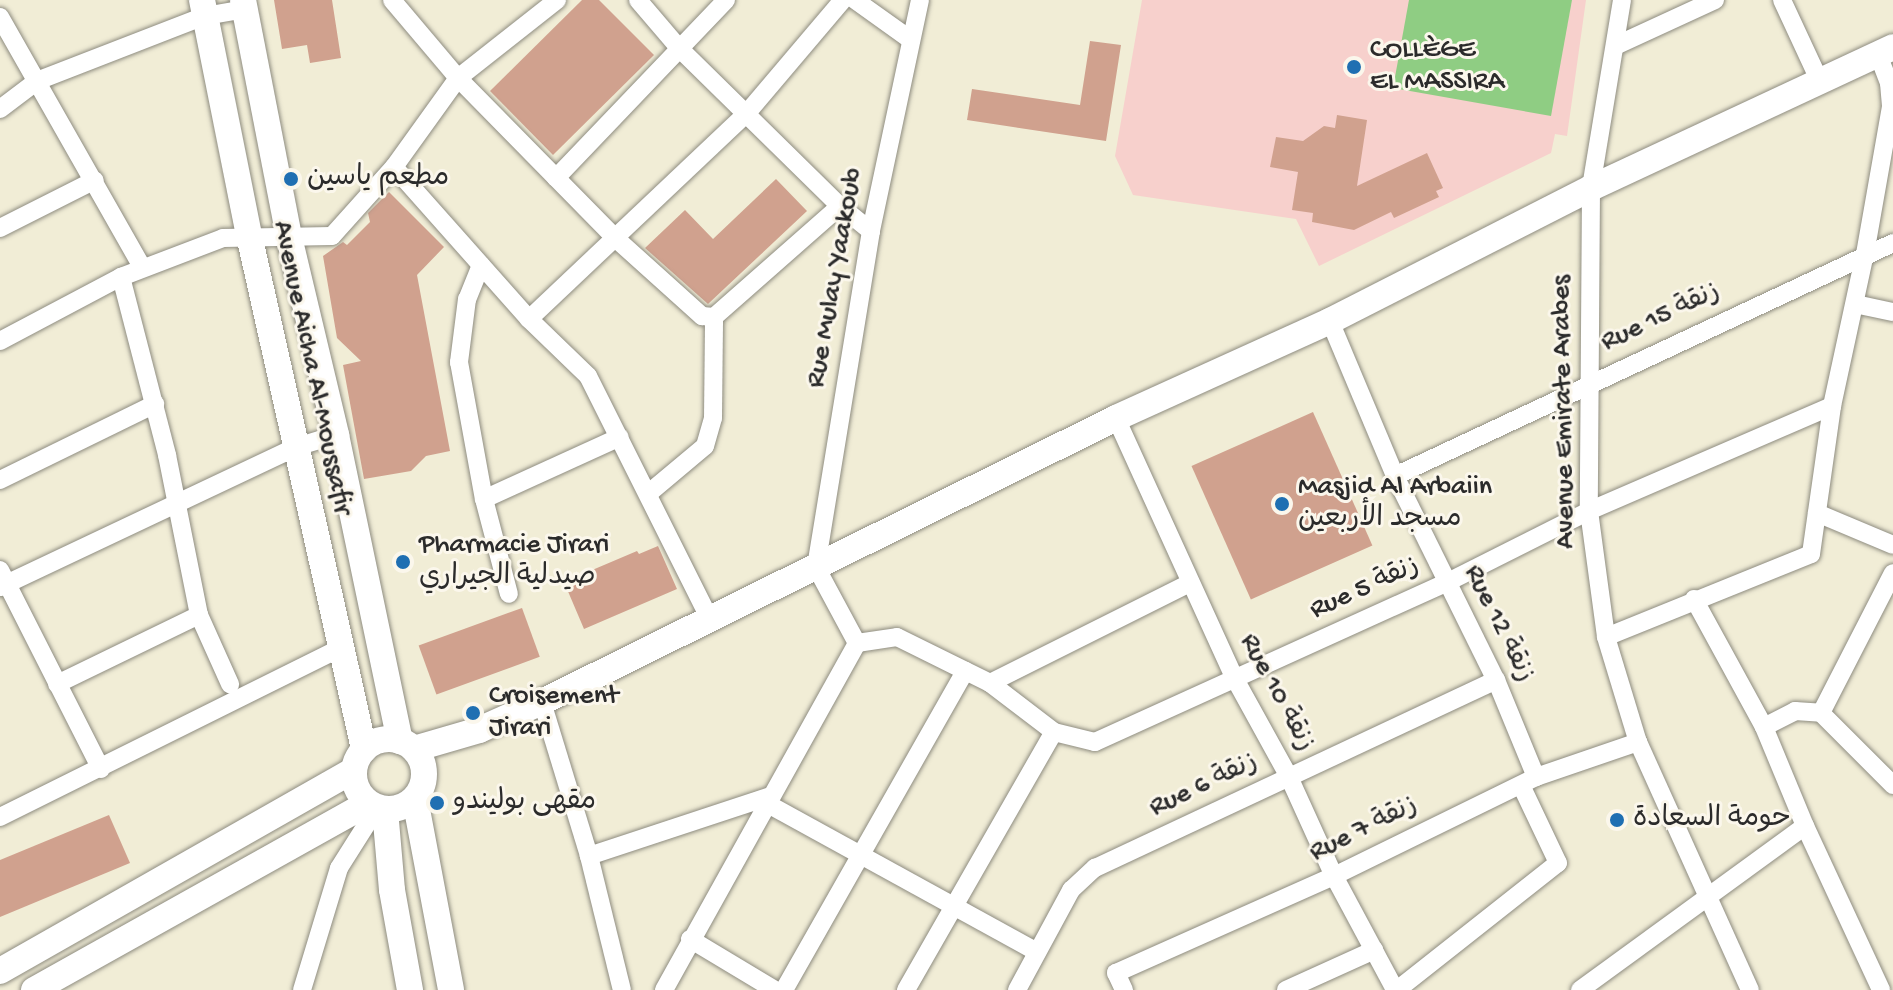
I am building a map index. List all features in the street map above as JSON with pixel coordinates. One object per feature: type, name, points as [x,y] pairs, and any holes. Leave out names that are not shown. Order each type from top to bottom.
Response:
[{"type":"street","points":[[392,0],[458,78],[613,236],[708,317],[713,418],[705,446],[649,493]]},
{"type":"street","points":[[0,341],[142,267],[223,238],[249,235],[332,236],[394,167],[458,78],[557,0]]},
{"type":"street","points":[[638,0],[679,48],[840,206],[871,231]]},
{"type":"street","points":[[556,178],[726,0]]},
{"type":"street","points":[[529,319],[613,236],[747,113],[843,0]]},
{"type":"street","points":[[855,0],[911,40]]},
{"type":"street","name":"Rue Mulay Yaakoub","points":[[816,567],[871,231],[920,0]]},
{"type":"street","name":"Avenue Emirate Arabes","points":[[1622,0],[1591,188],[1589,511],[1606,637],[1638,742],[1750,990]]},
{"type":"street","points":[[1615,46],[1715,0]]},
{"type":"street","points":[[1782,0],[1820,82]]},
{"type":"street","points":[[0,109],[37,81],[203,8],[244,4]]},
{"type":"street","name":"Avenue Aicha Al-Moussafir","points":[[244,4],[289,237],[413,753]]},
{"type":"street","name":"Avenue Aicha Al-Moussafir","points":[[203,8],[249,235],[340,648],[359,760]]},
{"type":"street","points":[[0,17],[142,267]]},
{"type":"street","points":[[0,971],[359,760],[385,739],[413,753],[479,730],[542,702],[1116,418],[1330,321],[1591,188],[1885,51],[1891,106],[1865,254],[1832,406],[1811,554],[1606,637]]},
{"type":"street","points":[[394,167],[529,319],[588,376],[709,618]]},
{"type":"street","points":[[0,228],[95,180]]},
{"type":"street","points":[[708,317],[840,206]]},
{"type":"street","name":"Rue 15 زنقة","points":[[1395,476],[1588,383],[1893,243]]},
{"type":"street","points":[[481,265],[467,299],[459,362],[484,499],[509,594]]},
{"type":"street","points":[[121,277],[155,404],[199,615],[230,684]]},
{"type":"street","points":[[1855,304],[1893,312]]},
{"type":"street","name":"Rue 12 زنقة","points":[[1330,321],[1395,476],[1496,680],[1558,863],[1396,990]]},
{"type":"street","points":[[0,480],[155,404]]},
{"type":"street","name":"Rue 5 زنقة","points":[[1054,732],[1095,742],[1446,583],[1589,511],[1832,406]]},
{"type":"street","name":"Rue 10 زنقة","points":[[1116,418],[1235,679],[1289,777],[1334,876],[1396,990]]},
{"type":"street","points":[[101,769],[2,580],[296,447],[336,435]]},
{"type":"street","points":[[484,499],[620,437]]},
{"type":"street","points":[[1817,513],[1893,545]]},
{"type":"street","points":[[816,567],[857,643]]},
{"type":"street","points":[[1821,713],[1893,573]]},
{"type":"street","points":[[990,683],[1190,583]]},
{"type":"street","points":[[1694,599],[1764,727],[1805,826],[1881,990]]},
{"type":"street","points":[[57,684],[199,615]]},
{"type":"street","points":[[857,643],[897,637],[990,683],[1054,732],[906,990]]},
{"type":"street","points":[[664,990],[857,643]]},
{"type":"street","points":[[0,817],[340,648]]},
{"type":"street","points":[[784,990],[965,671]]},
{"type":"street","name":"Rue 6 زنقة","points":[[1037,952],[1071,890],[1095,868],[1496,680]]},
{"type":"street","points":[[542,702],[589,856],[622,990]]},
{"type":"street","points":[[1764,727],[1795,711],[1821,713],[1891,778]]},
{"type":"street","name":"Rue 7 زنقة","points":[[1120,981],[1528,781],[1638,742]]},
{"type":"street","points":[[34,990],[377,807],[401,808],[415,799],[423,786],[413,753]]},
{"type":"street","points":[[359,760],[355,785],[377,807],[410,990]]},
{"type":"street","points":[[415,799],[451,990]]},
{"type":"street","points":[[589,856],[768,800],[859,856],[1037,952],[1017,990]]},
{"type":"street","points":[[302,990],[339,868],[377,807]]},
{"type":"street","points":[[1580,990],[1805,826]]},
{"type":"street","points":[[690,939],[775,990]]},
{"type":"street","points":[[1286,990],[1374,950]]},
{"type":"shaded area","name":"COLLÈGE EL MASSIRA","points":[[1142,0],[1586,0],[1567,136],[1555,134],[1551,153],[1319,266],[1296,219],[1133,195],[1115,156]]},
{"type":"green space","points":[[1409,0],[1572,0],[1551,116],[1393,88]]},
{"type":"building","points":[[274,0],[332,0],[341,58],[310,63],[307,45],[282,49]]},
{"type":"building","points":[[582,0],[599,0],[654,55],[553,155],[490,91]]},
{"type":"building","points":[[1090,41],[1121,45],[1106,141],[967,120],[972,89],[1080,105]]},
{"type":"building","points":[[1337,115],[1367,120],[1357,186],[1427,153],[1443,188],[1436,191],[1439,197],[1394,218],[1391,212],[1354,230],[1312,222],[1313,213],[1292,210],[1298,172],[1270,167],[1276,137],[1303,141],[1324,126],[1335,128]]},
{"type":"building","points":[[776,179],[807,211],[708,304],[645,248],[685,210],[713,239]]},
{"type":"building","points":[[389,192],[444,247],[417,275],[450,451],[426,456],[411,471],[364,479],[343,365],[361,361],[337,338],[323,256],[343,242],[347,245],[370,222],[368,213]]},
{"type":"building","name":"Masjid Al Arbaiin مسجد الأربعين","points":[[1313,412],[1372,545],[1251,599],[1191,466]]},
{"type":"building","points":[[658,546],[677,589],[584,629],[564,582],[637,551],[639,554]]},
{"type":"building","points":[[522,608],[540,657],[436,694],[419,646]]},
{"type":"building","points":[[109,815],[130,863],[0,917],[0,860]]},
{"type":"place","name":"COLLÈGE EL MASSIRA","points":[[1354,67]]},
{"type":"place","name":"مطعم ياسين","points":[[291,179]]},
{"type":"place","name":"Masjid Al Arbaiin مسجد الأربعين","points":[[1282,504]]},
{"type":"place","name":"Pharmacie Jirari صيدلية الجيراري","points":[[403,562]]},
{"type":"place","name":"Croisement Jirari","points":[[473,713]]},
{"type":"place","name":"مقهى بوليندو","points":[[437,803]]},
{"type":"place","name":"حومة السعادة","points":[[1617,820]]}]
